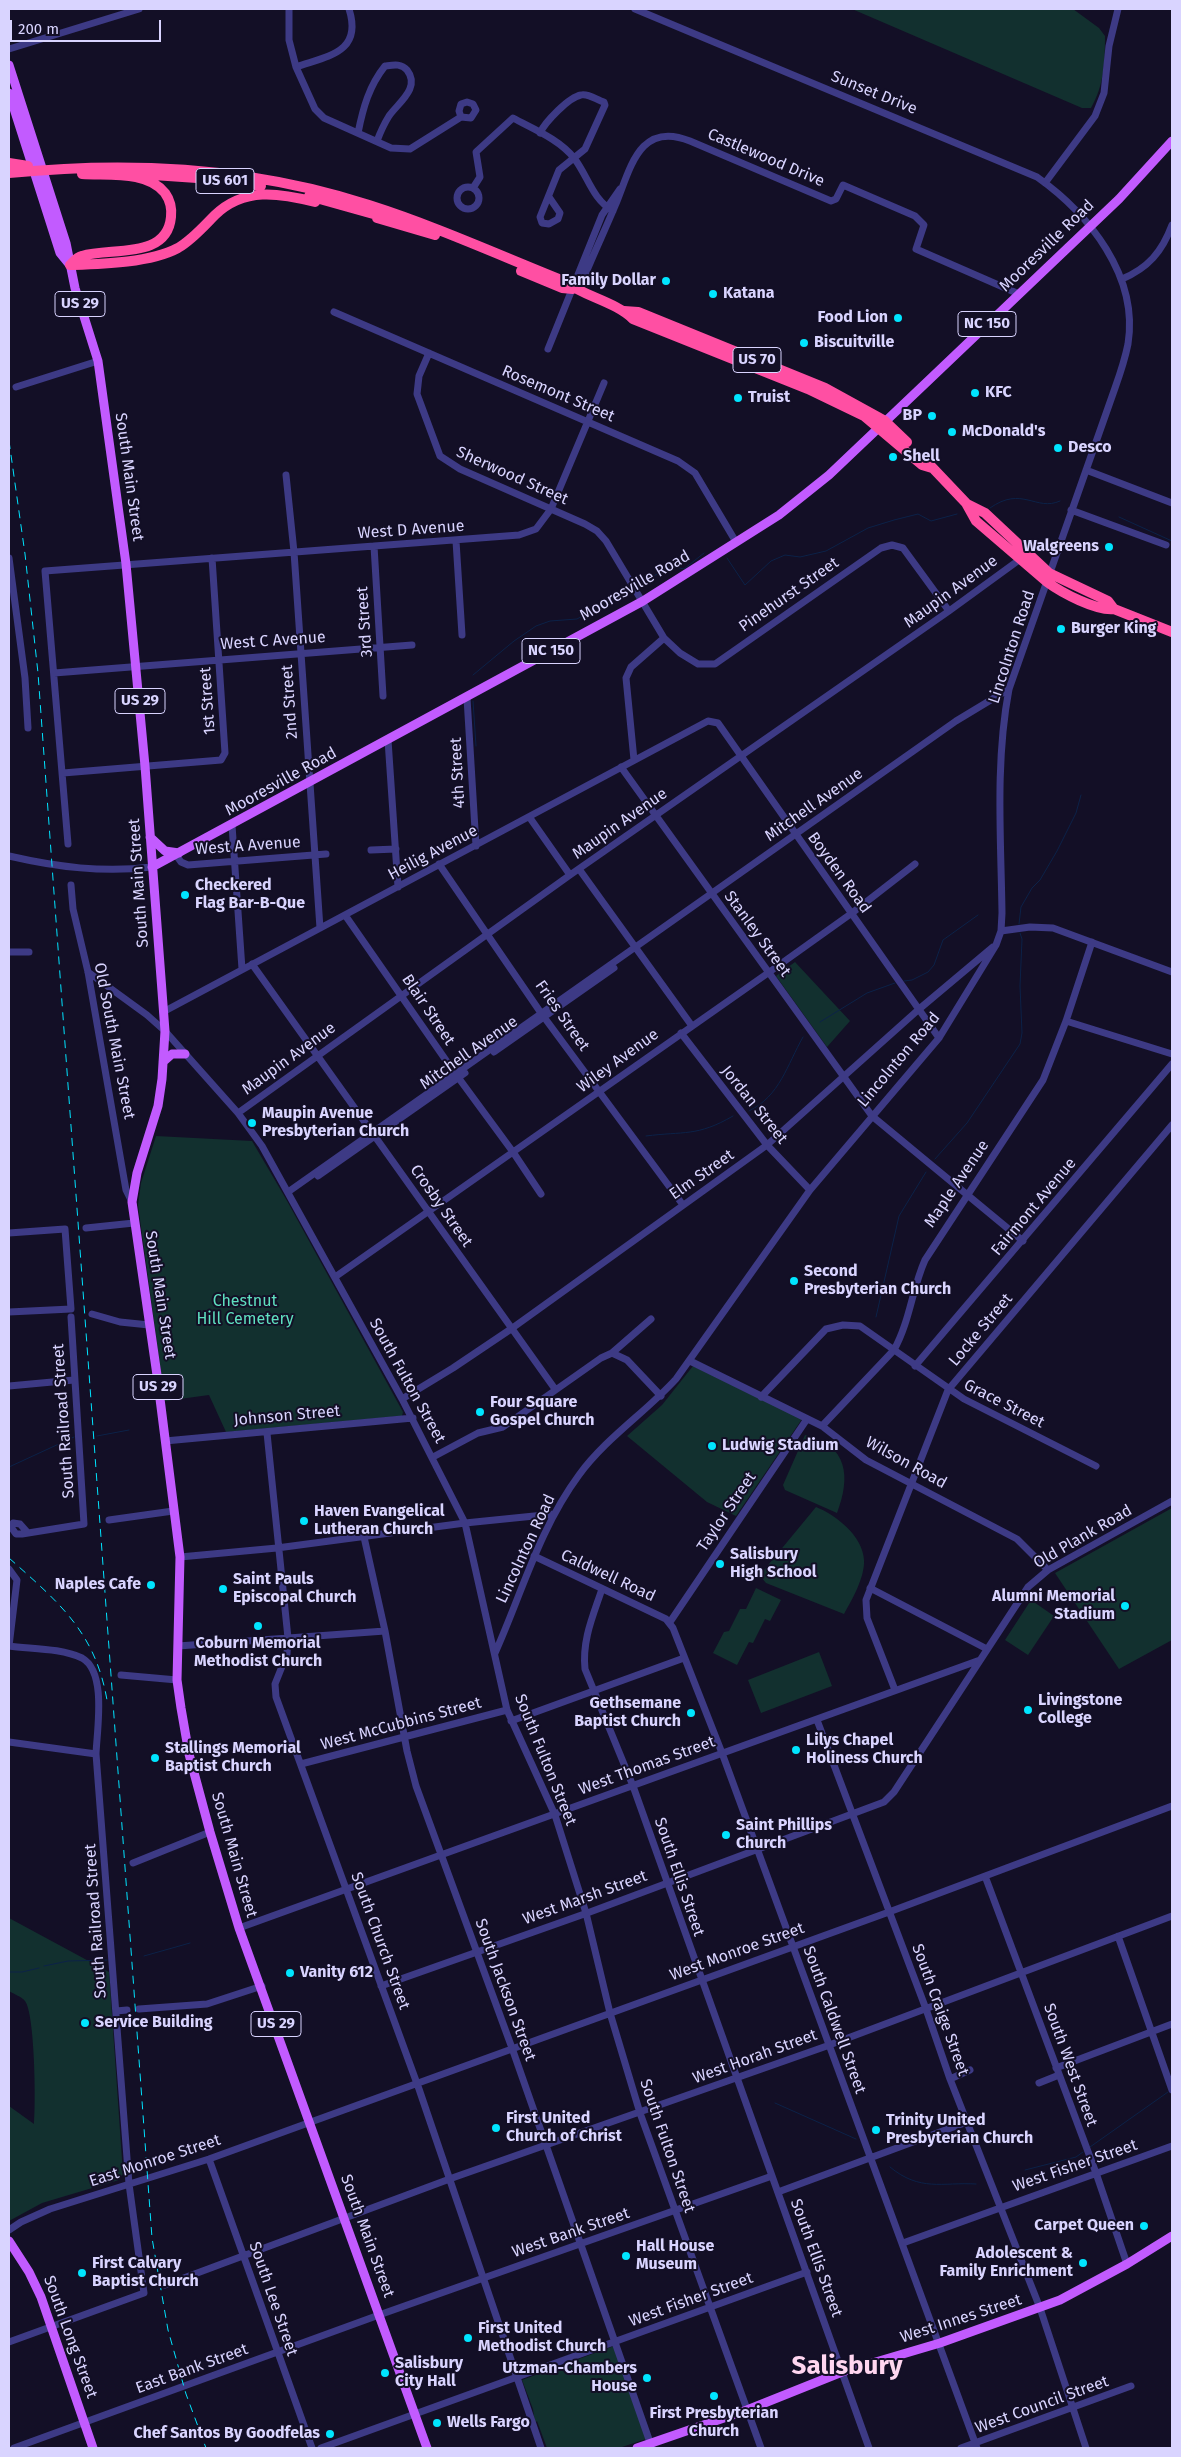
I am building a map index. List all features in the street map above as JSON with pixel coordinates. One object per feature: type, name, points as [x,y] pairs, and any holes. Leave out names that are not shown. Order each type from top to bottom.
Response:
[{"type":"highway","name":"US 70","points":[[9,162],[26,166],[62,165],[82,170],[165,168],[222,173],[332,194],[411,219],[564,281],[574,289],[624,311],[638,312],[825,388],[882,424],[932,468],[966,503],[976,521],[1018,560],[1048,577],[1108,601],[1114,609],[1172,632]]},
{"type":"highway","name":"US 601","points":[[9,179],[82,170]]},
{"type":"highway","name":"US 601","points":[[9,173],[82,170],[187,177],[262,186],[340,204],[435,235]]},
{"type":"highway","points":[[70,265],[80,256],[148,247],[167,232],[171,222],[172,211],[169,198],[152,182],[140,178],[82,170]]},
{"type":"highway","name":"US 70","points":[[70,265],[152,257],[166,253],[179,247],[232,202],[256,194],[285,195],[435,235],[562,288],[574,289]]},
{"type":"highway","name":"US 70","points":[[966,503],[985,513],[1048,577]]},
{"type":"main road","name":"South Main Street","points":[[9,65],[46,194],[60,253],[70,265],[98,361],[126,564],[145,766],[165,1031],[158,1106],[137,1173],[132,1202],[180,1557],[177,1680],[189,1754],[210,1832],[240,1928],[427,2448]]},
{"type":"main road","name":"South Main Street","points":[[9,93],[32,150]]},
{"type":"main road","name":"Mooresville Road","points":[[152,867],[643,601],[779,515],[817,485],[1088,226],[1119,199],[1172,141]]},
{"type":"main road","points":[[150,838],[165,851],[178,854]]},
{"type":"main road","points":[[163,1062],[172,1054],[185,1054]]},
{"type":"main road","name":"West Innes Street","points":[[637,2448],[651,2446],[842,2372],[940,2343],[1040,2308],[1080,2291],[1172,2236]]},
{"type":"main road","name":"South Long Street","points":[[9,2240],[30,2272],[51,2326],[93,2448]]},
{"type":"street","points":[[9,49],[136,9]]},
{"type":"street","points":[[290,9],[289,40],[296,67],[315,108],[324,118],[391,148],[410,149],[461,117]]},
{"type":"street","points":[[296,67],[333,56],[345,45],[352,30],[349,9]]},
{"type":"street","name":"Sunset Drive","points":[[634,9],[1024,170],[1045,182],[1063,198],[1088,226]]},
{"type":"street","points":[[1045,182],[1095,116],[1104,93],[1109,46],[1118,9]]},
{"type":"street","points":[[358,133],[367,97],[378,76],[385,66],[397,64],[405,68],[411,77],[408,92],[406,98],[388,117],[377,142]]},
{"type":"street","points":[[540,133],[551,118],[576,97],[586,95],[604,102],[605,105],[586,149],[559,170],[549,197]]},
{"type":"street","points":[[473,188],[480,177],[476,152],[513,118],[559,144],[574,158],[596,196],[610,209]]},
{"type":"street","name":"Castlewood Drive","points":[[548,349],[574,289],[583,280],[610,209],[640,150],[658,138],[678,137],[831,200],[836,199],[843,185],[915,216],[924,225],[916,249],[1018,294]]},
{"type":"street","points":[[1122,279],[1136,273],[1154,260],[1163,247],[1172,225]]},
{"type":"street","name":"Lincolnton Road","points":[[495,1653],[534,1556],[554,1514],[579,1474],[619,1432],[661,1396],[690,1361],[810,1190],[939,1038],[996,945],[1001,931],[999,772],[1002,724],[1009,688],[1118,380],[1128,344],[1129,319],[1122,279],[1109,252],[1088,226]]},
{"type":"street","name":"Rosemont Street","points":[[334,312],[687,466],[703,485],[736,542]]},
{"type":"street","name":"Sherwood Street","points":[[429,353],[419,376],[418,394],[440,456],[460,470],[597,531],[606,541],[643,601]]},
{"type":"street","points":[[16,387],[98,361]]},
{"type":"street","name":"West D Avenue","points":[[54,673],[45,571],[456,541],[529,533],[544,522],[551,509],[604,383]]},
{"type":"street","points":[[1086,470],[1172,503]]},
{"type":"street","name":"2nd Street","points":[[286,475],[294,552],[320,928]]},
{"type":"street","points":[[1071,510],[1166,545]]},
{"type":"street","points":[[456,541],[462,635]]},
{"type":"street","name":"Pinehurst Street","points":[[643,601],[664,638],[680,653],[698,664],[715,664],[881,548],[892,545],[903,548],[949,611]]},
{"type":"street","name":"3rd Street","points":[[374,546],[383,696]]},
{"type":"street","points":[[9,558],[25,680],[28,728]]},
{"type":"street","name":"1st Street","points":[[145,766],[221,760],[225,753],[212,558]]},
{"type":"street","name":"Maupin Avenue","points":[[238,1113],[570,875],[949,611],[1018,560]]},
{"type":"street","points":[[634,760],[626,678],[631,667],[664,638]]},
{"type":"street","name":"West C Avenue","points":[[54,673],[136,665],[412,645]]},
{"type":"street","points":[[54,673],[68,844]]},
{"type":"street","name":"Mitchell Avenue","points":[[289,1194],[543,1016],[711,893],[795,836],[956,721],[1009,688]]},
{"type":"street","name":"4th Street","points":[[467,698],[476,846]]},
{"type":"street","name":"Heilig Avenue","points":[[163,1012],[439,864],[530,818],[634,760],[708,722],[718,723]]},
{"type":"street","name":"Boyden Road","points":[[718,723],[795,836],[852,912],[939,1038]]},
{"type":"street","points":[[388,740],[398,887]]},
{"type":"street","points":[[62,773],[145,766]]},
{"type":"street","name":"Stanley Street","points":[[621,767],[655,817],[872,1116],[1023,1242]]},
{"type":"street","points":[[530,818],[570,875]]},
{"type":"street","points":[[232,825],[242,969]]},
{"type":"street","points":[[371,850],[396,849]]},
{"type":"street","name":"West A Avenue","points":[[178,854],[181,862],[188,865],[326,854]]},
{"type":"street","name":"Mooresville Road","points":[[9,856],[68,867],[126,870],[152,867]]},
{"type":"street","name":"Fries Street","points":[[439,864],[486,935],[516,973],[543,1016],[598,1093],[683,1205]]},
{"type":"street","name":"Wiley Avenue","points":[[334,1277],[768,973],[916,864]]},
{"type":"street","points":[[579,869],[692,1026]]},
{"type":"street","name":"Old South Main Street","points":[[71,885],[73,909],[88,972],[126,1190],[132,1202]]},
{"type":"street","name":"Blair Street","points":[[345,915],[457,1076],[514,1152],[541,1194]]},
{"type":"street","points":[[1001,931],[1030,927],[1053,928],[1172,972]]},
{"type":"street","name":"Maple Avenue","points":[[822,1426],[894,1350],[906,1327],[918,1275],[925,1260],[1043,1080],[1066,1021],[1092,942]]},
{"type":"street","name":"Elm Street","points":[[402,1399],[511,1329],[767,1145],[918,1010],[996,945]]},
{"type":"street","points":[[9,952],[30,952]]},
{"type":"street","name":"Crosby Street","points":[[252,964],[555,1389]]},
{"type":"street","name":"South Fulton Street","points":[[88,972],[147,1014],[165,1031],[238,1113],[262,1146],[402,1399],[465,1522],[508,1710],[555,1815],[586,1914],[610,2013],[640,2113],[761,2448]]},
{"type":"street","points":[[1066,1021],[1172,1054]]},
{"type":"street","name":"Jordan Street","points":[[681,1033],[767,1145],[810,1190]]},
{"type":"street","name":"Fairmont Avenue","points":[[915,1366],[1023,1242],[1172,1064]]},
{"type":"street","name":"Locke Street","points":[[870,1588],[948,1390],[1172,1125]]},
{"type":"street","points":[[86,1228],[134,1223]]},
{"type":"street","points":[[9,1233],[65,1229],[71,1309],[9,1312]]},
{"type":"street","points":[[92,1314],[120,1322],[149,1325]]},
{"type":"street","name":"South Railroad Street","points":[[27,1533],[84,1524],[71,1317]]},
{"type":"street","points":[[433,1457],[478,1433],[503,1427],[555,1389],[612,1353],[651,1319]]},
{"type":"street","name":"Grace Street","points":[[761,1397],[826,1329],[844,1325],[860,1326],[948,1390],[1096,1466]]},
{"type":"street","points":[[612,1353],[627,1360],[661,1396]]},
{"type":"street","name":"Wilson Road","points":[[690,1361],[822,1426],[866,1460],[1017,1539],[1048,1570]]},
{"type":"street","points":[[9,1386],[74,1380]]},
{"type":"street","name":"Johnson Street","points":[[165,1441],[412,1418]]},
{"type":"street","name":"Taylor Street","points":[[670,1622],[807,1419]]},
{"type":"street","name":"South Church Street","points":[[267,1433],[277,1548],[288,1638],[287,1654],[275,1684],[276,1697],[417,2084],[542,2448]]},
{"type":"street","name":"Old Plank Road","points":[[853,1815],[884,1802],[894,1792],[1028,1587],[1048,1570],[1172,1501]]},
{"type":"street","points":[[109,1520],[173,1511]]},
{"type":"street","points":[[180,1557],[277,1548],[465,1522],[554,1514]]},
{"type":"street","name":"South Jackson Street","points":[[364,1537],[416,1786],[547,2145],[651,2446]]},
{"type":"street","name":"Caldwell Road","points":[[534,1556],[670,1622]]},
{"type":"street","points":[[9,1570],[17,1580],[9,1646]]},
{"type":"street","points":[[895,1690],[866,1612],[870,1588],[987,1649]]},
{"type":"street","name":"South Ellis Street","points":[[602,1589],[586,1636],[583,1653],[584,1669],[633,1786],[700,1980],[737,2078],[869,2448]]},
{"type":"street","name":"South Caldwell Street","points":[[670,1622],[722,1752],[828,2045],[940,2343],[976,2446]]},
{"type":"street","points":[[178,1646],[385,1631]]},
{"type":"street","name":"South Railroad Street","points":[[9,1646],[76,1655],[84,1659],[92,1667],[98,1687],[96,1754],[129,2184],[144,2293],[51,2326]]},
{"type":"street","points":[[512,1721],[684,1658]]},
{"type":"street","name":"West Thomas Street","points":[[240,1928],[980,1660]]},
{"type":"street","points":[[121,1676],[177,1680]]},
{"type":"street","name":"West McCubbins Street","points":[[301,1764],[508,1710]]},
{"type":"street","name":"South Craige Street","points":[[817,1720],[926,2009],[950,2079],[1040,2308],[1086,2448]]},
{"type":"street","points":[[9,1742],[96,1754]]},
{"type":"street","name":"West Monroe Street","points":[[310,2121],[417,2084],[889,1912],[1172,1806]]},
{"type":"street","name":"West Marsh Street","points":[[382,1986],[586,1914],[853,1815]]},
{"type":"street","points":[[133,1863],[210,1832]]},
{"type":"street","name":"South West Street","points":[[986,1876],[1096,2173],[1127,2264]]},
{"type":"street","name":"West Horah Street","points":[[165,2285],[449,2179],[828,2045],[1172,1916]]},
{"type":"street","points":[[1118,1936],[1172,2090]]},
{"type":"street","points":[[139,2009],[207,2004],[262,1986]]},
{"type":"street","points":[[116,2011],[127,2010]]},
{"type":"street","points":[[1039,2083],[1057,2072],[1172,2024]]},
{"type":"street","points":[[950,2079],[970,2070]]},
{"type":"street","name":"East Monroe Street","points":[[9,2230],[21,2222],[50,2209],[209,2159],[310,2121]]},
{"type":"street","points":[[778,2192],[967,2122]]},
{"type":"street","name":"West Fisher Street","points":[[903,2243],[1172,2146]]},
{"type":"street","name":"South Lee Street","points":[[209,2159],[312,2448]]},
{"type":"street","name":"West Bank Street","points":[[379,2315],[581,2243],[675,2212],[772,2176]]},
{"type":"street","name":"West Fisher Street","points":[[321,2448],[807,2272]]},
{"type":"street","name":"East Bank Street","points":[[14,2448],[379,2315]]},
{"type":"street","points":[[9,2342],[51,2326]]},
{"type":"street","name":"West Council Street","points":[[961,2448],[976,2446],[1131,2386]]},
{"type":"green space","points":[[852,9],[1073,9],[1099,28],[1105,36],[1104,64],[1099,91],[1091,108],[1082,108]]},
{"type":"green space","points":[[795,962],[850,1021],[827,1047],[776,976]]},
{"type":"green space","name":"Chestnut Hill Cemetery","points":[[156,1136],[252,1141],[403,1412],[402,1416],[226,1432],[209,1395],[165,1401],[138,1205],[141,1183]]},
{"type":"green space","name":"Ludwig Stadium","points":[[693,1366],[802,1419],[736,1516],[707,1502],[627,1436],[662,1405]]},
{"type":"green space","points":[[805,1435],[830,1446],[838,1455],[842,1464],[844,1487],[837,1513],[785,1490],[783,1485]]},
{"type":"green space","points":[[816,1507],[840,1521],[854,1535],[862,1551],[864,1567],[862,1574],[844,1614],[766,1583],[761,1577],[764,1570]]},
{"type":"green space","name":"Alumni Memorial Stadium","points":[[1172,1508],[1172,1640],[1119,1669],[1055,1573]]},
{"type":"green space","points":[[756,1588],[781,1600],[770,1621],[765,1619],[753,1643],[749,1642],[737,1665],[713,1653],[724,1632],[729,1631],[740,1609],[746,1609]]},
{"type":"green space","points":[[1031,1600],[1054,1616],[1028,1655],[1005,1640]]},
{"type":"green space","points":[[819,1652],[832,1686],[761,1713],[748,1680]]},
{"type":"green space","points":[[9,1918],[109,1972],[123,2174],[119,2180],[42,2203],[9,2221],[9,2106],[34,2124],[35,2099],[33,2041],[28,2009],[24,2000],[9,1991]]},
{"type":"green space","points":[[614,2346],[646,2439],[619,2448],[547,2448],[537,2421],[535,2423],[533,2409],[522,2380]]},
{"type":"waterway","points":[[990,508],[1011,499],[1043,504],[1060,501]]},
{"type":"waterway","points":[[727,558],[745,585],[771,561],[785,555],[800,557],[826,551],[868,528],[918,514],[931,521],[957,514]]},
{"type":"waterway","points":[[1119,517],[1172,541]]},
{"type":"waterway","points":[[638,585],[671,566],[684,569],[704,553]]},
{"type":"waterway","points":[[473,675],[514,641],[536,626],[550,621],[577,619],[630,589]]},
{"type":"waterway","points":[[473,701],[476,746]]},
{"type":"waterway","points":[[1019,924],[1021,907],[1057,851],[1076,813],[1081,795]]},
{"type":"waterway","points":[[904,981],[912,980],[928,972],[934,965],[943,940],[978,915]]},
{"type":"waterway","points":[[935,1159],[967,1123],[1020,1044],[1022,1033],[1020,986],[1022,939],[1020,933]]},
{"type":"waterway","points":[[820,1022],[867,993],[895,983]]},
{"type":"waterway","points":[[749,1111],[760,1105],[782,1079],[803,1037]]},
{"type":"waterway","points":[[646,1136],[700,1130],[733,1116]]},
{"type":"waterway","points":[[876,1317],[899,1216],[926,1172]]},
{"type":"waterway","points":[[97,1436],[129,1430]]},
{"type":"waterway","points":[[9,1467],[74,1437]]},
{"type":"waterway","points":[[144,1956],[190,1943]]},
{"type":"waterway","points":[[44,1966],[68,1961],[107,1960]]},
{"type":"waterway","points":[[9,1972],[22,1972],[39,1968]]},
{"type":"waterway","points":[[1090,2147],[1168,2092]]},
{"type":"waterway","points":[[775,2103],[856,2139]]},
{"type":"waterway","points":[[1025,2170],[1076,2157],[1083,2152]]},
{"type":"waterway","points":[[890,2167],[901,2175],[921,2183],[976,2184]]},
{"type":"railway","points":[[9,441],[25,554],[38,673],[152,2238],[168,2330],[186,2394],[206,2448]]},
{"type":"railway","points":[[9,1558],[58,1604],[84,1636],[94,1655],[107,1700]]},
{"type":"place","name":"Family Dollar","points":[[666,281]]},
{"type":"place","name":"Katana","points":[[713,294]]},
{"type":"place","name":"Food Lion","points":[[898,318]]},
{"type":"place","name":"Biscuitville","points":[[804,343]]},
{"type":"place","name":"KFC","points":[[975,393]]},
{"type":"place","name":"Truist","points":[[738,398]]},
{"type":"place","name":"BP","points":[[932,416]]},
{"type":"place","name":"McDonald's","points":[[952,432]]},
{"type":"place","name":"Desco","points":[[1058,448]]},
{"type":"place","name":"Shell","points":[[893,457]]},
{"type":"place","name":"Walgreens","points":[[1109,547]]},
{"type":"place","name":"Burger King","points":[[1061,629]]},
{"type":"place","name":"Checkered Flag Bar-B-Que","points":[[185,895]]},
{"type":"place","name":"Maupin Avenue Presbyterian Church","points":[[252,1123]]},
{"type":"place","name":"Second Presbyterian Church","points":[[794,1281]]},
{"type":"place","name":"Four Square Gospel Church","points":[[480,1412]]},
{"type":"place","name":"Ludwig Stadium","points":[[712,1446]]},
{"type":"place","name":"Haven Evangelical Lutheran Church","points":[[304,1521]]},
{"type":"place","name":"Salisbury High School","points":[[720,1564]]},
{"type":"place","name":"Naples Cafe","points":[[151,1585]]},
{"type":"place","name":"Saint Pauls Episcopal Church","points":[[223,1589]]},
{"type":"place","name":"Alumni Memorial Stadium","points":[[1125,1606]]},
{"type":"place","name":"Coburn Memorial Methodist Church","points":[[258,1626]]},
{"type":"place","name":"Livingstone College","points":[[1028,1710]]},
{"type":"place","name":"Gethsemane Baptist Church","points":[[691,1713]]},
{"type":"place","name":"Lilys Chapel Holiness Church","points":[[796,1750]]},
{"type":"place","name":"Stallings Memorial Baptist Church","points":[[155,1758]]},
{"type":"place","name":"Saint Phillips Church","points":[[726,1835]]},
{"type":"place","name":"Vanity 612","points":[[290,1973]]},
{"type":"place","name":"Service Building","points":[[85,2023]]},
{"type":"place","name":"First United Church of Christ","points":[[496,2128]]},
{"type":"place","name":"Trinity United Presbyterian Church","points":[[876,2130]]},
{"type":"place","name":"Carpet Queen","points":[[1144,2226]]},
{"type":"place","name":"Hall House Museum","points":[[626,2256]]},
{"type":"place","name":"Adolescent & Family Enrichment","points":[[1083,2263]]},
{"type":"place","name":"First Calvary Baptist Church","points":[[82,2273]]},
{"type":"place","name":"First United Methodist Church","points":[[468,2338]]},
{"type":"place","name":"Salisbury City Hall","points":[[385,2373]]},
{"type":"place","name":"Utzman-Chambers House","points":[[647,2378]]},
{"type":"place","name":"First Presbyterian Church","points":[[714,2396]]},
{"type":"place","name":"Wells Fargo","points":[[437,2423]]},
{"type":"place","name":"Chef Santos By Goodfelas","points":[[330,2434]]},
{"type":"district","name":"Salisbury","points":[[847,2367]]}]
